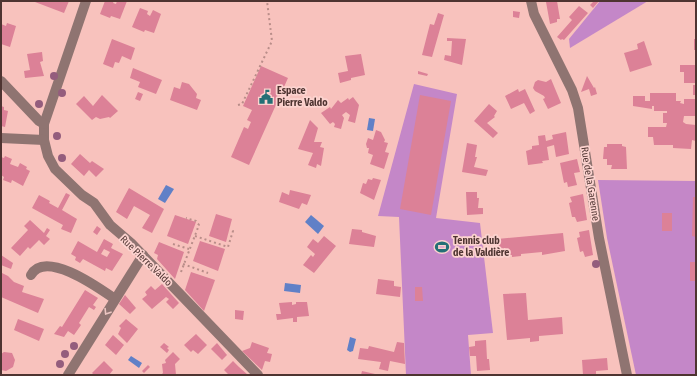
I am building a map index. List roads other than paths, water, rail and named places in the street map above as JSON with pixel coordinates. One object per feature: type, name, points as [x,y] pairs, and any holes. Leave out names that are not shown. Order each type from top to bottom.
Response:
[{"type":"street","name":"Rue Pierre Valdo","points":[[86,1],[44,124],[44,140],[48,156],[55,169],[82,195],[94,203],[110,225],[143,255],[258,375]]},
{"type":"street","name":"Rue de la Garenne","points":[[531,1],[534,14],[574,95],[578,108],[599,238],[627,375]]},
{"type":"street","points":[[1,81],[39,121],[44,124]]},
{"type":"street","points":[[1,138],[44,140]]},
{"type":"street","points":[[68,375],[143,255]]},
{"type":"street","points":[[31,275],[40,267],[52,266],[83,278],[115,299]]},
{"type":"water","points":[[369,118],[375,119],[373,131],[367,130]]},
{"type":"water","points":[[166,185],[174,189],[165,203],[158,199]]},
{"type":"water","points":[[311,215],[324,226],[318,234],[305,222]]},
{"type":"water","points":[[285,283],[301,285],[300,293],[284,291]]},
{"type":"water","points":[[350,337],[356,339],[353,351],[350,352],[347,350]]},
{"type":"water","points":[[131,356],[142,363],[139,368],[128,360]]},
{"type":"place","name":"Espace Pierre Valdo","points":[[266,97]]},
{"type":"place","name":"Tennis club de la Valdière","points":[[442,247]]}]
